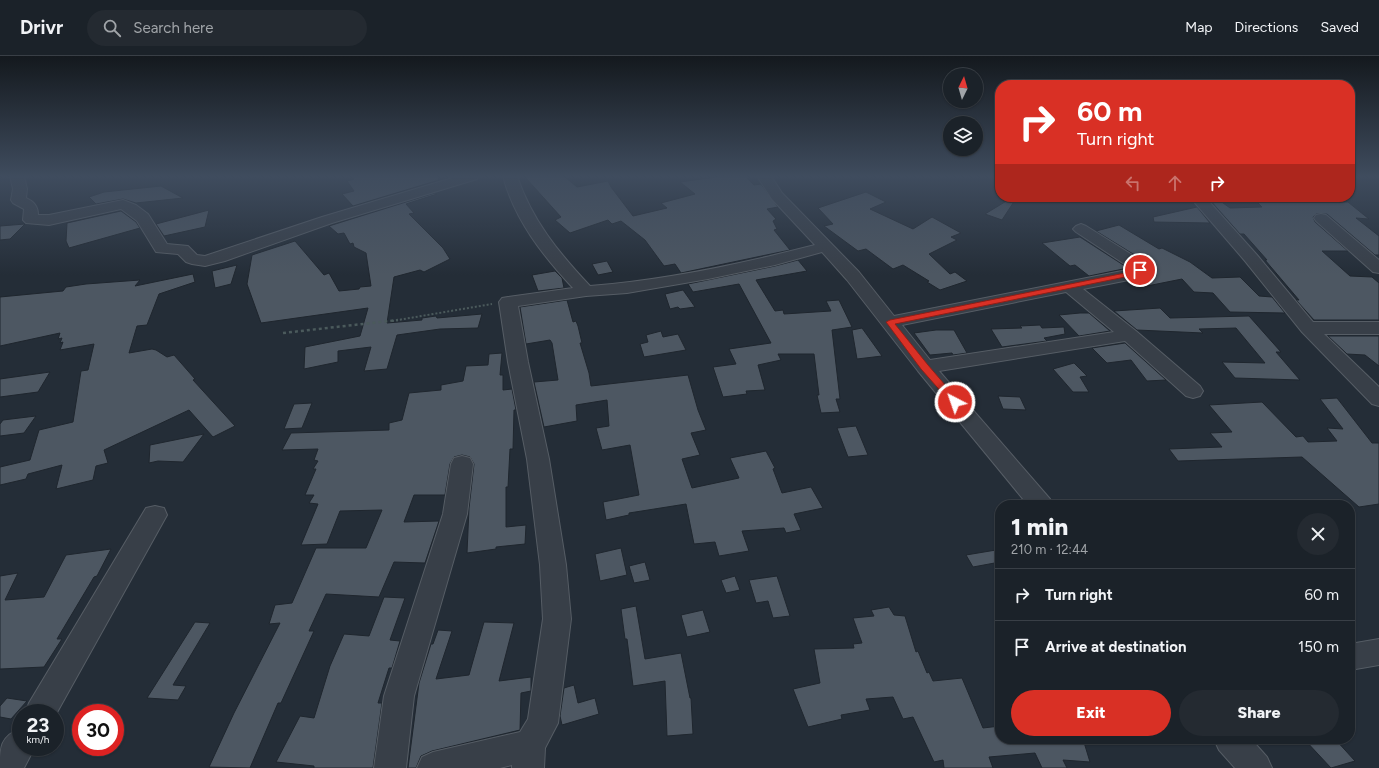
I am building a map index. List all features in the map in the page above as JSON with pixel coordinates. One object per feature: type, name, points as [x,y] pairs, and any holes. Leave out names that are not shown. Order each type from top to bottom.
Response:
[{"type":"street","points":[[31,209],[31,220],[48,220],[99,209]]},
{"type":"street","points":[[134,209],[142,215],[162,249],[182,250],[192,258],[205,261],[219,258],[287,233],[304,229],[363,209]]},
{"type":"street","points":[[524,209],[538,232],[571,276],[586,291]]},
{"type":"street","points":[[789,209],[853,276],[924,367],[1038,500]]},
{"type":"street","points":[[1208,209],[1251,258],[1308,328],[1379,399]]},
{"type":"street","points":[[1321,218],[1379,268]]},
{"type":"street","points":[[890,322],[1138,273],[1140,270],[1139,266],[1081,229]]},
{"type":"street","points":[[433,768],[529,757],[543,723],[557,619],[553,565],[538,458],[518,362],[508,302],[586,291],[627,288],[708,274],[775,260],[824,247]]},
{"type":"street","points":[[1070,287],[1129,335],[1193,391]]},
{"type":"street","points":[[1308,328],[1379,328]]},
{"type":"street","points":[[924,367],[1073,345],[1129,335]]},
{"type":"street","points":[[390,768],[399,696],[455,514],[462,464]]},
{"type":"street","points":[[45,704],[155,515]]},
{"type":"street","points":[[1355,656],[1379,652]]},
{"type":"street","points":[[1234,744],[1256,768]]},
{"type":"street","points":[[6,768],[14,756]]},
{"type":"path","points":[[283,333],[384,322],[508,302]]},
{"type":"building","points":[[383,209],[411,209],[414,213],[409,214],[443,248],[450,259],[424,272],[420,270],[394,277],[387,323],[422,320],[422,318],[436,316],[437,318],[482,314],[478,328],[440,329],[397,335],[387,369],[364,371],[371,347],[338,351],[338,362],[304,369],[305,347],[360,336],[368,308],[261,323],[247,284],[252,255],[295,241],[324,275],[329,273],[339,291],[371,286],[366,253],[354,247],[353,243],[350,244],[344,233],[338,234],[329,226]]},
{"type":"building","points":[[554,209],[628,209],[633,216],[662,209],[767,209],[776,219],[773,221],[777,229],[774,230],[790,250],[681,273],[675,264],[664,266],[645,240],[621,221],[612,224],[608,220],[570,233],[555,220],[561,217]]},
{"type":"building","points":[[819,209],[870,209],[913,229],[932,217],[961,233],[951,237],[957,240],[929,254],[950,274],[955,272],[967,281],[940,290],[927,282],[929,281],[903,265],[893,269],[866,249],[858,251],[824,226],[833,224]]},
{"type":"building","points":[[993,209],[1009,209],[1002,220],[985,214]]},
{"type":"building","points":[[1187,209],[1199,209],[1210,223],[1154,222],[1153,217]]},
{"type":"building","points":[[1218,209],[1357,209],[1369,219],[1356,218],[1379,236],[1379,255],[1375,255],[1327,214],[1316,214],[1313,217],[1315,222],[1348,251],[1322,251],[1350,276],[1372,277],[1379,283],[1379,320],[1314,320],[1296,300],[1299,300],[1265,260],[1267,260],[1244,234],[1240,234]]},
{"type":"building","points":[[209,210],[205,227],[164,236],[156,224]]},
{"type":"building","points":[[121,211],[136,222],[140,228],[69,248],[66,241],[67,223]]},
{"type":"building","points":[[25,224],[10,239],[0,240],[0,226]]},
{"type":"building","points":[[1119,225],[1159,249],[1162,248],[1190,262],[1212,278],[1240,277],[1259,296],[1272,297],[1285,313],[1230,312],[1213,293],[1194,292],[1182,279],[1142,287],[1133,281],[1145,278],[1149,271],[1146,262],[1096,231]]},
{"type":"building","points":[[1080,237],[1128,268],[1089,276],[1075,265],[1070,266],[1042,243]]},
{"type":"building","points":[[798,260],[807,271],[756,280],[775,311],[783,310],[784,314],[831,311],[826,301],[839,300],[852,327],[832,330],[840,399],[836,399],[840,412],[821,413],[817,395],[819,395],[814,354],[778,354],[781,360],[758,365],[765,390],[746,391],[747,394],[723,397],[713,367],[736,364],[729,349],[771,343],[739,284],[693,292],[688,284]]},
{"type":"building","points":[[607,261],[613,272],[598,275],[592,264]]},
{"type":"building","points":[[237,265],[231,284],[215,288],[212,271]]},
{"type":"building","points":[[555,271],[562,278],[564,288],[538,291],[532,275]]},
{"type":"building","points":[[193,274],[195,282],[159,294],[147,325],[137,326],[129,353],[152,349],[167,357],[174,355],[195,379],[193,380],[235,426],[213,437],[189,410],[104,450],[108,463],[96,466],[93,480],[56,489],[62,465],[28,474],[26,479],[0,485],[0,467],[30,460],[39,430],[73,422],[81,371],[88,370],[94,344],[60,350],[63,342],[60,343],[62,338],[58,339],[60,333],[0,346],[0,297],[63,291],[66,287],[86,284],[140,280],[135,286]]},
{"type":"building","points":[[683,290],[695,307],[680,309],[678,307],[670,309],[665,294]]},
{"type":"building","points":[[567,300],[573,322],[576,321],[578,326],[582,343],[580,343],[589,373],[591,386],[688,375],[698,410],[706,430],[691,433],[700,455],[682,459],[692,488],[739,478],[730,458],[766,451],[775,468],[773,469],[782,493],[811,487],[823,508],[794,514],[801,530],[786,533],[784,528],[742,531],[749,551],[719,556],[715,542],[694,544],[686,504],[629,513],[629,515],[606,520],[603,502],[639,495],[630,445],[602,450],[596,428],[609,426],[607,400],[576,405],[577,421],[544,427],[534,382],[558,380],[552,343],[550,340],[526,344],[520,307]]},
{"type":"building","points":[[1160,308],[1170,318],[1249,316],[1281,352],[1276,352],[1300,380],[1235,378],[1222,362],[1265,363],[1236,328],[1199,329],[1203,333],[1137,330],[1114,311]]},
{"type":"building","points":[[1089,313],[1110,331],[1079,336],[1059,315]]},
{"type":"building","points":[[1040,325],[1042,328],[1064,327],[1065,334],[1044,338],[1047,341],[1002,347],[991,329],[1022,328],[1020,326]]},
{"type":"building","points":[[862,328],[882,356],[857,359],[852,330]]},
{"type":"building","points":[[936,330],[954,330],[967,353],[953,355],[952,353],[930,355],[914,333]]},
{"type":"building","points":[[661,331],[663,337],[678,334],[686,350],[644,357],[640,344],[648,342],[646,335]]},
{"type":"building","points":[[1328,336],[1379,336],[1379,366],[1365,355],[1347,354]]},
{"type":"building","points":[[1125,343],[1166,380],[1147,381],[1131,360],[1107,363],[1092,348]]},
{"type":"building","points":[[502,353],[500,375],[503,375],[503,390],[512,389],[516,410],[514,410],[513,449],[510,449],[508,487],[506,487],[506,527],[526,525],[525,544],[496,547],[496,549],[467,553],[469,508],[474,464],[470,457],[462,455],[454,457],[450,464],[445,495],[414,495],[404,522],[439,521],[425,563],[394,562],[379,597],[326,594],[309,631],[314,631],[281,703],[278,703],[250,768],[209,767],[234,713],[280,623],[269,624],[275,605],[292,603],[316,548],[366,548],[382,510],[340,511],[327,544],[301,545],[318,504],[309,503],[314,495],[305,495],[316,469],[313,469],[318,461],[314,460],[318,449],[282,450],[291,433],[389,430],[389,423],[402,420],[409,393],[441,390],[441,385],[463,381],[466,366],[488,365],[489,354]]},
{"type":"building","points":[[1074,363],[1087,376],[1080,377],[1089,392],[1073,392],[1053,369]]},
{"type":"building","points":[[50,372],[38,392],[0,397],[0,379]]},
{"type":"building","points":[[998,396],[1020,397],[1026,410],[1003,409]]},
{"type":"building","points":[[1337,398],[1372,443],[1379,443],[1379,504],[1359,507],[1355,503],[1355,500],[1351,500],[1302,457],[1178,461],[1169,449],[1222,447],[1210,433],[1232,432],[1209,405],[1262,402],[1296,437],[1303,436],[1308,442],[1337,441],[1327,428],[1343,429],[1320,399]]},
{"type":"building","points":[[312,403],[302,428],[284,429],[294,404]]},
{"type":"building","points":[[36,416],[24,433],[0,436],[0,424],[3,420]]},
{"type":"building","points":[[856,426],[868,455],[848,457],[837,428]]},
{"type":"building","points":[[204,434],[183,462],[158,461],[149,463],[150,445]]},
{"type":"building","points":[[621,548],[627,575],[600,581],[595,554]]},
{"type":"building","points":[[111,549],[97,576],[94,577],[57,639],[62,639],[44,667],[0,669],[0,576],[18,573],[5,600],[44,597],[66,555]]},
{"type":"building","points":[[995,550],[995,563],[973,567],[966,555]]},
{"type":"building","points":[[645,562],[650,580],[634,583],[629,566]]},
{"type":"building","points":[[735,576],[740,590],[726,593],[721,580]]},
{"type":"building","points":[[777,576],[790,616],[773,618],[768,601],[756,603],[749,580]]},
{"type":"building","points":[[384,597],[405,598],[390,640],[400,641],[392,668],[389,668],[378,703],[382,703],[373,768],[314,768],[314,766],[276,762],[300,716],[314,718],[330,666],[344,634],[369,636]]},
{"type":"building","points":[[636,606],[645,659],[681,653],[691,698],[693,734],[667,736],[665,681],[633,686],[627,639],[625,639],[621,609]]},
{"type":"building","points":[[889,607],[894,615],[905,616],[916,652],[918,651],[927,673],[929,672],[933,681],[962,678],[983,728],[995,727],[995,744],[1085,744],[1090,762],[1063,760],[1067,768],[1042,768],[1035,753],[989,757],[993,768],[944,768],[943,760],[934,762],[913,717],[903,719],[893,697],[866,699],[870,710],[841,715],[842,719],[808,727],[793,689],[820,683],[814,649],[854,648],[853,644],[862,643],[853,618],[874,616],[871,610]]},
{"type":"building","points":[[703,610],[710,632],[687,637],[681,615]]},
{"type":"building","points":[[195,622],[210,623],[173,685],[186,686],[178,700],[147,698]]},
{"type":"building","points":[[484,622],[514,623],[499,681],[531,677],[531,691],[521,693],[520,730],[432,751],[421,756],[416,768],[408,768],[419,683],[431,644],[433,644],[438,630],[452,631],[436,679],[469,675]]},
{"type":"building","points":[[574,685],[578,703],[595,698],[599,714],[562,725],[560,716],[564,688]]},
{"type":"building","points":[[7,698],[27,701],[24,704],[12,704],[11,719],[0,717],[0,706]]},
{"type":"building","points":[[1309,744],[1340,744],[1355,761],[1331,768]]},
{"type":"route","points":[[955,402],[924,367],[890,322],[1138,273],[1140,270]]}]
